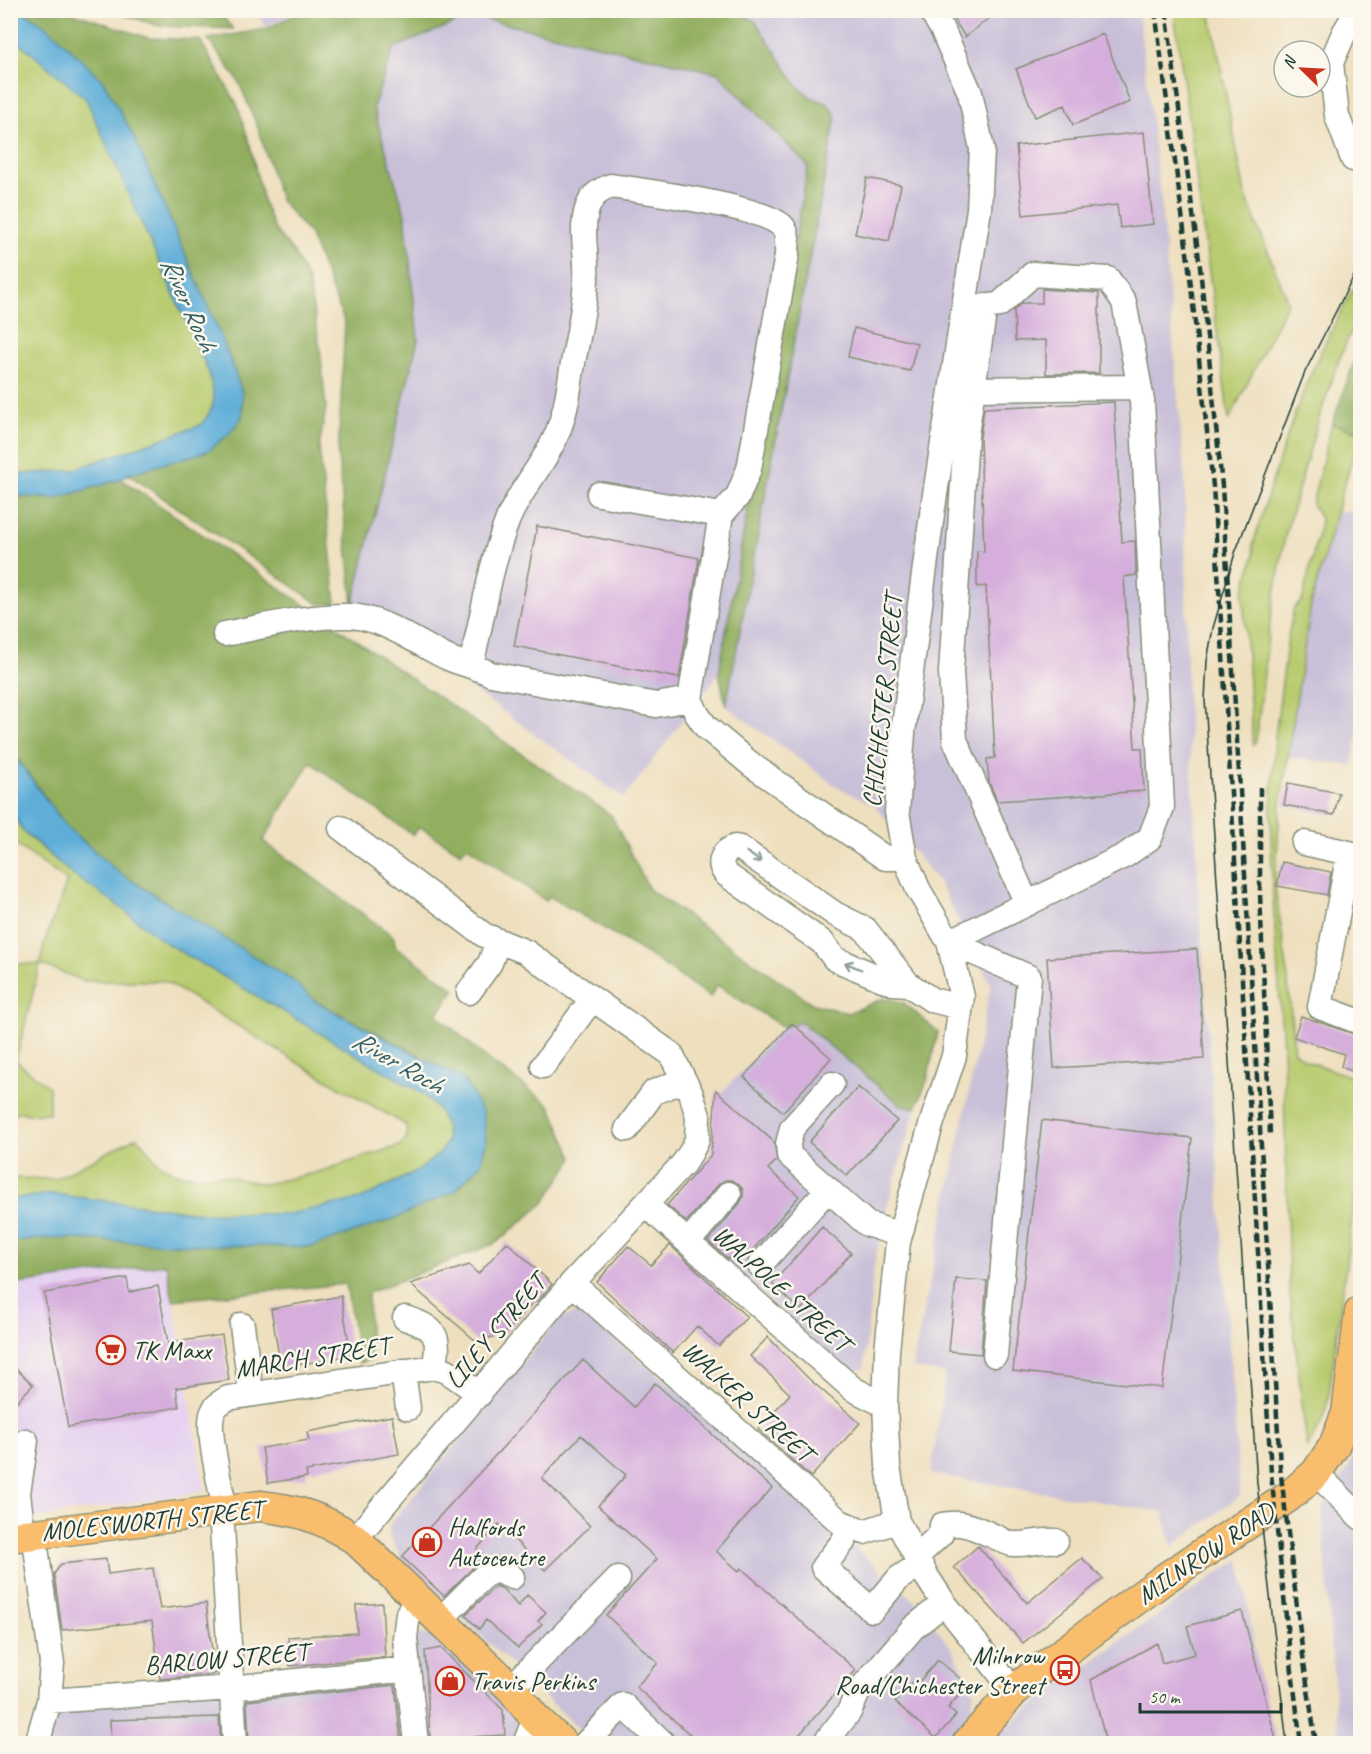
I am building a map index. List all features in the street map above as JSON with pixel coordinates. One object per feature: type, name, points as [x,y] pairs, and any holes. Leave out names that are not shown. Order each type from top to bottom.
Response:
[{"type":"main road","name":"MILNROW ROAD","points":[[967,1743],[1014,1691],[1167,1577],[1288,1497],[1316,1473],[1334,1446],[1347,1413],[1360,1312]]},
{"type":"main road","name":"MOLESWORTH STREET","points":[[22,1535],[260,1506],[290,1509],[330,1523],[355,1539],[511,1688],[530,1731],[562,1743]]},
{"type":"street","name":"CHICHESTER STREET","points":[[931,10],[943,31],[970,93],[982,149],[974,308],[932,514],[903,733],[897,812],[905,858],[918,889],[949,942],[962,997],[954,1056],[931,1125],[900,1235],[887,1351],[885,1405],[888,1466],[897,1521],[918,1561],[944,1603],[1001,1678],[1014,1691]]},
{"type":"street","points":[[1353,159],[1337,116],[1331,63],[1344,33],[1358,10]]},
{"type":"street","points":[[471,665],[497,550],[520,494],[550,448],[560,426],[568,394],[586,280],[584,232],[585,214],[590,202],[598,191],[611,186],[766,216],[783,227],[787,238],[787,255],[749,468],[738,496],[721,515],[690,699],[706,727],[753,765],[885,858],[905,858]]},
{"type":"street","points":[[949,942],[1027,904],[1126,855],[1149,838],[1162,807],[1142,401],[1124,302],[1108,279],[1032,274],[999,305],[974,308],[973,389],[966,435],[951,672],[955,740],[1027,904]]},
{"type":"street","points":[[973,389],[1139,387]]},
{"type":"street","points":[[599,494],[721,515]]},
{"type":"street","points":[[225,634],[289,622],[349,616],[373,621],[401,632],[450,658],[491,674],[656,705],[690,699]]},
{"type":"street","name":"LILEY STREET","points":[[341,828],[484,935],[526,952],[671,1054],[692,1094],[698,1116],[697,1140],[682,1164],[572,1283],[355,1539]]},
{"type":"street","points":[[1304,843],[1349,853],[1352,889],[1320,1007],[1360,1022]]},
{"type":"street","points":[[908,984],[892,983],[835,959],[822,942],[727,875],[720,863],[725,853],[735,847],[740,848],[835,914],[865,929],[908,984],[932,1000],[960,1007]]},
{"type":"street","points":[[469,992],[490,963],[498,941]]},
{"type":"street","points":[[949,942],[1029,977],[995,1355]]},
{"type":"street","points":[[543,1066],[592,999]]},
{"type":"street","points":[[627,1129],[654,1092],[684,1080]]},
{"type":"street","points":[[832,1084],[792,1128],[788,1144],[789,1155],[867,1224],[900,1235]]},
{"type":"street","points":[[760,1265],[828,1190]]},
{"type":"street","points":[[688,1242],[729,1194]]},
{"type":"street","name":"WALPOLE STREET","points":[[646,1205],[853,1389],[885,1405]]},
{"type":"street","name":"WALKER STREET","points":[[572,1283],[840,1522],[850,1526]]},
{"type":"street","points":[[405,1318],[426,1324],[436,1337],[438,1353],[434,1367],[447,1371],[480,1394]]},
{"type":"street","points":[[242,1325],[251,1394]]},
{"type":"street","name":"MARCH STREET","points":[[223,1510],[211,1416],[216,1407],[228,1398],[434,1367]]},
{"type":"street","points":[[403,1371],[408,1408]]},
{"type":"street","points":[[26,1441],[18,1493],[22,1535],[52,1664],[49,1701],[37,1743]]},
{"type":"street","points":[[1316,1473],[1360,1517]]},
{"type":"street","points":[[223,1510],[235,1743]]},
{"type":"street","points":[[897,1521],[864,1532],[850,1526],[843,1542],[823,1567],[872,1610],[941,1534],[942,1525],[953,1522],[970,1524],[1012,1544],[1037,1540],[1056,1541]]},
{"type":"street","points":[[440,1620],[485,1575],[496,1570],[512,1576]]},
{"type":"street","points":[[511,1688],[618,1579]]},
{"type":"street","points":[[416,1743],[405,1638],[408,1613],[418,1599]]},
{"type":"street","points":[[805,1743],[840,1704],[858,1692],[913,1628],[944,1603]]},
{"type":"street","name":"BARLOW STREET","points":[[49,1701],[231,1688],[408,1669]]},
{"type":"street","points":[[824,1743],[849,1712],[858,1692]]},
{"type":"street","points":[[585,1743],[622,1704],[663,1743]]},
{"type":"shaded area","points":[[256,11],[299,11],[265,27]]},
{"type":"shaded area","points":[[737,11],[1138,11],[1161,200],[1185,481],[1187,697],[1240,1496],[1172,1546],[1163,1512],[931,1474],[945,1374],[912,1368],[991,985],[938,881],[874,805],[839,788],[726,706],[836,116],[828,104],[811,97],[798,87],[757,23]]},
{"type":"shaded area","points":[[470,16],[718,73],[808,166],[719,673],[624,798],[353,604],[418,339],[405,215],[373,107],[394,48]]},
{"type":"shaded area","points":[[1338,511],[1360,512],[1360,720],[1352,766],[1288,757],[1311,604]]},
{"type":"shaded area","points":[[801,1022],[900,1105],[916,1108],[889,1199],[874,1265],[864,1368],[850,1373],[664,1208],[711,1155],[715,1100],[783,1027]]},
{"type":"shaded area","points":[[167,1264],[205,1491],[11,1522],[11,1285]]},
{"type":"shaded area","points":[[581,1311],[686,1398],[915,1601],[953,1650],[974,1693],[969,1720],[949,1743],[594,1743],[402,1560],[389,1536],[389,1525],[559,1319]]},
{"type":"shaded area","points":[[1360,1431],[1360,1743],[1341,1743],[1335,1699],[1322,1509],[1350,1465]]},
{"type":"shaded area","points":[[1240,1560],[1271,1743],[991,1744],[1005,1728],[1053,1689]]},
{"type":"shaded area","points":[[435,1634],[515,1707],[519,1743],[47,1744],[55,1712],[400,1663],[397,1636]]},
{"type":"green space","points":[[22,11],[68,11],[148,38],[200,40],[237,104],[250,145],[263,201],[275,230],[294,253],[308,281],[320,347],[326,408],[319,447],[336,603],[319,604],[128,474],[208,451],[223,341],[134,137],[103,81]]},
{"type":"green space","points":[[112,11],[218,11],[233,29],[159,26]]},
{"type":"green space","points":[[302,11],[737,11],[756,22],[798,87],[811,97],[828,104],[836,116],[726,706],[719,672],[808,166],[718,73],[471,16],[394,48],[373,107],[405,215],[418,339],[353,604],[338,456],[345,323],[309,233],[280,200],[258,128],[238,80],[208,39],[266,29]]},
{"type":"green space","points":[[1174,11],[1210,11],[1245,194],[1288,302],[1229,420]]},
{"type":"green space","points":[[11,36],[86,98],[209,373],[214,400],[213,406],[201,425],[73,470],[11,475]]},
{"type":"green space","points":[[1360,277],[1360,310],[1339,360],[1317,424],[1285,536],[1269,629],[1256,742],[1253,745],[1243,594],[1254,556],[1253,545],[1278,462],[1308,380],[1326,340]]},
{"type":"green space","points":[[1360,345],[1360,432],[1332,424]]},
{"type":"green space","points":[[1332,424],[1360,432],[1360,435],[1311,604],[1280,808],[1275,886],[1287,969],[1294,1052],[1307,1061],[1360,1080],[1360,1157],[1329,1395],[1324,1418],[1307,1448],[1289,1286],[1283,1047],[1272,886],[1271,808],[1275,737],[1288,637],[1294,608],[1302,601],[1321,521],[1312,504]]},
{"type":"green space","points":[[121,479],[611,815],[649,889],[813,1004],[848,1013],[884,998],[904,1003],[938,1032],[927,1081],[916,1108],[901,1105],[801,1022],[783,1027],[717,985],[710,997],[644,952],[549,896],[546,901],[467,846],[461,853],[420,827],[413,835],[310,762],[263,841],[393,936],[396,947],[455,989],[437,1015],[485,1057],[550,1105],[573,1158],[544,1203],[496,1243],[368,1293],[370,1360],[359,1363],[346,1284],[173,1300],[166,1264],[11,1285],[11,1241],[56,1238],[197,1245],[311,1247],[396,1218],[455,1191],[481,1163],[419,1054],[316,1002],[293,981],[119,873],[65,825],[11,750],[11,495],[55,499]]},
{"type":"green space","points":[[10,811],[23,831],[73,875],[112,901],[166,943],[422,1093],[439,1111],[446,1127],[447,1141],[440,1153],[419,1170],[361,1199],[289,1214],[201,1213],[52,1194],[11,1199],[11,1178],[55,1179],[137,1137],[159,1164],[180,1175],[220,1175],[264,1184],[315,1173],[401,1145],[407,1137],[406,1125],[300,1064],[165,981],[84,981],[40,964],[44,944],[67,881],[11,841]]},
{"type":"green space","points":[[11,964],[40,964],[16,1061],[49,1087],[49,1113],[27,1114],[19,1111],[11,1118]]},
{"type":"water","name":"River Roch","points":[[11,10],[22,11],[49,28],[103,81],[134,137],[223,341],[242,392],[242,417],[228,435],[208,451],[128,474],[121,479],[55,499],[11,495],[11,475],[73,470],[201,425],[213,406],[214,395],[209,373],[86,99],[11,36]]},
{"type":"water","name":"River Roch","points":[[10,750],[65,825],[119,873],[293,981],[316,1002],[463,1079],[483,1113],[486,1141],[481,1163],[455,1191],[396,1218],[311,1247],[197,1245],[56,1238],[11,1241],[11,1199],[52,1194],[201,1213],[289,1214],[361,1199],[419,1170],[440,1153],[447,1141],[446,1127],[439,1111],[422,1093],[166,943],[112,901],[73,875],[23,831],[11,811]]},
{"type":"building","points":[[948,10],[1000,10],[965,37]]},
{"type":"building","points":[[1103,34],[1130,102],[1073,125],[1065,105],[1035,117],[1016,69]]},
{"type":"building","points":[[1144,132],[1153,224],[1120,228],[1117,205],[1023,215],[1016,146]]},
{"type":"building","points":[[867,178],[901,185],[889,241],[855,234]]},
{"type":"building","points":[[1042,289],[1099,293],[1099,373],[1046,374],[1046,340],[1015,341],[1014,310],[1022,303],[1042,303]]},
{"type":"building","points":[[854,328],[917,343],[910,371],[848,357]]},
{"type":"building","points":[[1114,402],[1122,542],[1135,541],[1136,575],[1124,577],[1135,748],[1142,748],[1144,791],[997,801],[989,782],[987,759],[995,758],[986,586],[977,587],[977,551],[984,552],[980,438],[984,408]]},
{"type":"building","points":[[537,526],[699,558],[679,678],[514,646]]},
{"type":"building","points":[[1288,783],[1339,793],[1334,815],[1284,805]]},
{"type":"building","points":[[1282,862],[1331,872],[1327,895],[1277,886]]},
{"type":"building","points":[[1197,949],[1204,1059],[1054,1068],[1047,958]]},
{"type":"building","points":[[1301,1016],[1360,1036],[1360,1074],[1341,1067],[1344,1054],[1294,1037]]},
{"type":"building","points":[[792,1023],[831,1058],[783,1112],[744,1077]]},
{"type":"building","points":[[858,1087],[897,1121],[847,1176],[809,1142]]},
{"type":"building","points":[[716,1090],[774,1142],[777,1160],[768,1169],[799,1196],[751,1252],[735,1253],[728,1259],[708,1241],[740,1203],[743,1190],[739,1184],[725,1180],[719,1184],[686,1222],[667,1205],[711,1155]]},
{"type":"building","points":[[1042,1120],[1192,1138],[1162,1388],[1013,1371]]},
{"type":"building","points":[[822,1227],[851,1253],[801,1310],[772,1284]]},
{"type":"building","points":[[507,1242],[552,1284],[505,1333],[477,1342],[410,1284],[469,1265],[478,1274]]},
{"type":"building","points":[[670,1245],[747,1317],[719,1346],[697,1326],[673,1353],[597,1282],[628,1246],[651,1265]]},
{"type":"building","name":"TK Maxx","points":[[127,1278],[129,1292],[158,1286],[168,1343],[222,1335],[229,1380],[176,1388],[179,1407],[68,1427],[44,1293]]},
{"type":"building","points":[[956,1279],[987,1281],[981,1354],[949,1351]]},
{"type":"building","points":[[341,1296],[351,1355],[281,1368],[271,1309]]},
{"type":"building","points":[[768,1337],[808,1378],[860,1423],[811,1477],[758,1429],[790,1394],[750,1356]]},
{"type":"building","points":[[583,1360],[634,1407],[655,1383],[772,1488],[716,1551],[739,1571],[741,1568],[856,1670],[792,1743],[700,1743],[636,1687],[658,1663],[606,1615],[657,1559],[598,1506],[626,1475],[581,1435],[542,1478],[590,1526],[545,1570],[499,1524],[477,1549],[482,1554],[477,1560],[479,1562],[444,1596],[402,1557]]},
{"type":"building","points":[[10,1363],[33,1385],[10,1408]]},
{"type":"building","points":[[392,1416],[399,1454],[306,1471],[307,1477],[268,1483],[262,1448],[309,1440],[307,1432]]},
{"type":"building","points":[[978,1546],[1027,1603],[1082,1558],[1103,1579],[1023,1643],[954,1567]]},
{"type":"building","points":[[106,1559],[108,1574],[153,1568],[160,1609],[206,1603],[215,1674],[160,1679],[152,1621],[62,1630],[54,1574],[61,1564]]},
{"type":"building","points":[[496,1586],[503,1589],[518,1606],[527,1595],[546,1612],[538,1621],[542,1624],[518,1648],[486,1620],[479,1629],[465,1615]]},
{"type":"building","points":[[382,1603],[385,1657],[290,1666],[288,1637],[357,1633],[356,1605]]},
{"type":"building","points":[[1242,1611],[1277,1743],[1106,1743],[1091,1680],[1157,1643],[1162,1663],[1195,1654],[1187,1626]]},
{"type":"building","name":"Travis Perkins","points":[[441,1648],[503,1710],[505,1735],[430,1739],[425,1651]]},
{"type":"building","points":[[938,1660],[968,1685],[948,1708],[956,1715],[936,1738],[895,1702],[915,1679],[919,1682]]},
{"type":"building","points":[[395,1685],[401,1743],[249,1743],[247,1701]]},
{"type":"building","points":[[219,1717],[221,1743],[111,1743],[110,1720]]},
{"type":"tram line","points":[[1287,1744],[1257,1483],[1205,700],[1207,661],[1213,628],[1235,553],[1305,372],[1360,264]]},
{"type":"railway","points":[[1155,10],[1189,268],[1213,486],[1271,1473],[1301,1744]]},
{"type":"railway","points":[[1166,10],[1200,267],[1222,486],[1280,1467],[1316,1744]]},
{"type":"railway","points":[[1260,787],[1260,894],[1270,1134]]},
{"type":"place","name":"TK Maxx","points":[[111,1350]]},
{"type":"place","name":"Halfords Autocentre","points":[[427,1542]]},
{"type":"place","name":"Milnrow Road/Chichester Street","points":[[1065,1670]]},
{"type":"place","name":"Travis Perkins","points":[[450,1681]]}]
